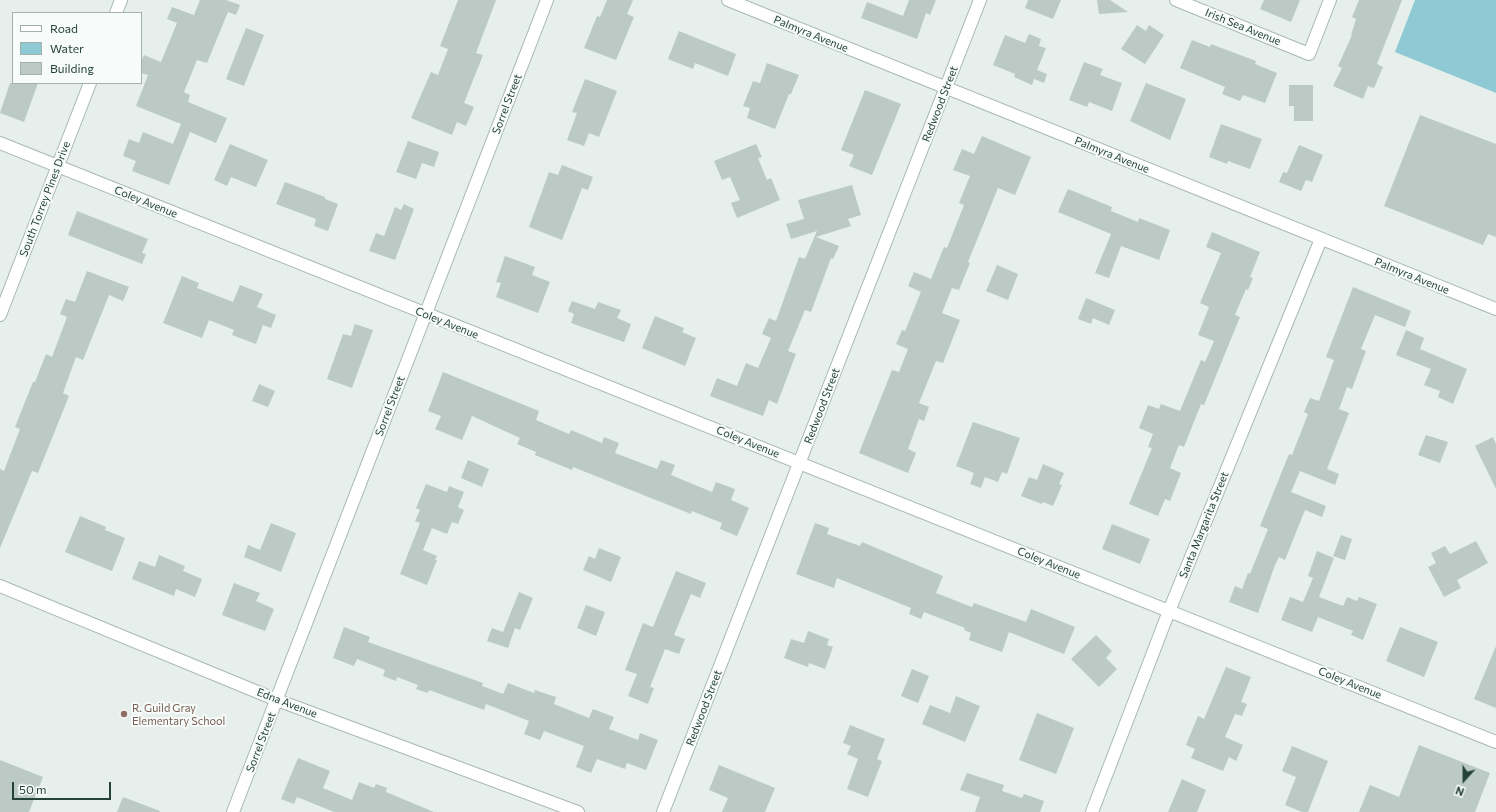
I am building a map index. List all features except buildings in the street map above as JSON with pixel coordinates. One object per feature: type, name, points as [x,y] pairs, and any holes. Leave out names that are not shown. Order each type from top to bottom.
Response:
[{"type":"street","points":[[116,12],[121,0]]},
{"type":"street","name":"Sorrel Street","points":[[234,812],[547,0]]},
{"type":"street","name":"Palmyra Avenue","points":[[728,0],[1496,309]]},
{"type":"street","name":"Redwood Street","points":[[663,812],[980,0]]},
{"type":"street","name":"Irish Sea Avenue","points":[[1176,0],[1309,54],[1330,0]]},
{"type":"street","name":"South Torrey Pines Drive","points":[[0,315],[90,84]]},
{"type":"street","name":"Coley Avenue","points":[[0,143],[1496,742]]},
{"type":"street","name":"Santa Margarita Street","points":[[1092,812],[1169,611],[1320,239]]},
{"type":"street","name":"Edna Avenue","points":[[0,586],[277,700],[578,812]]},
{"type":"water","points":[[1415,0],[1496,0],[1496,93],[1395,52]]},
{"type":"place","name":"R. Guild Gray Elementary School","points":[[124,714]]}]
